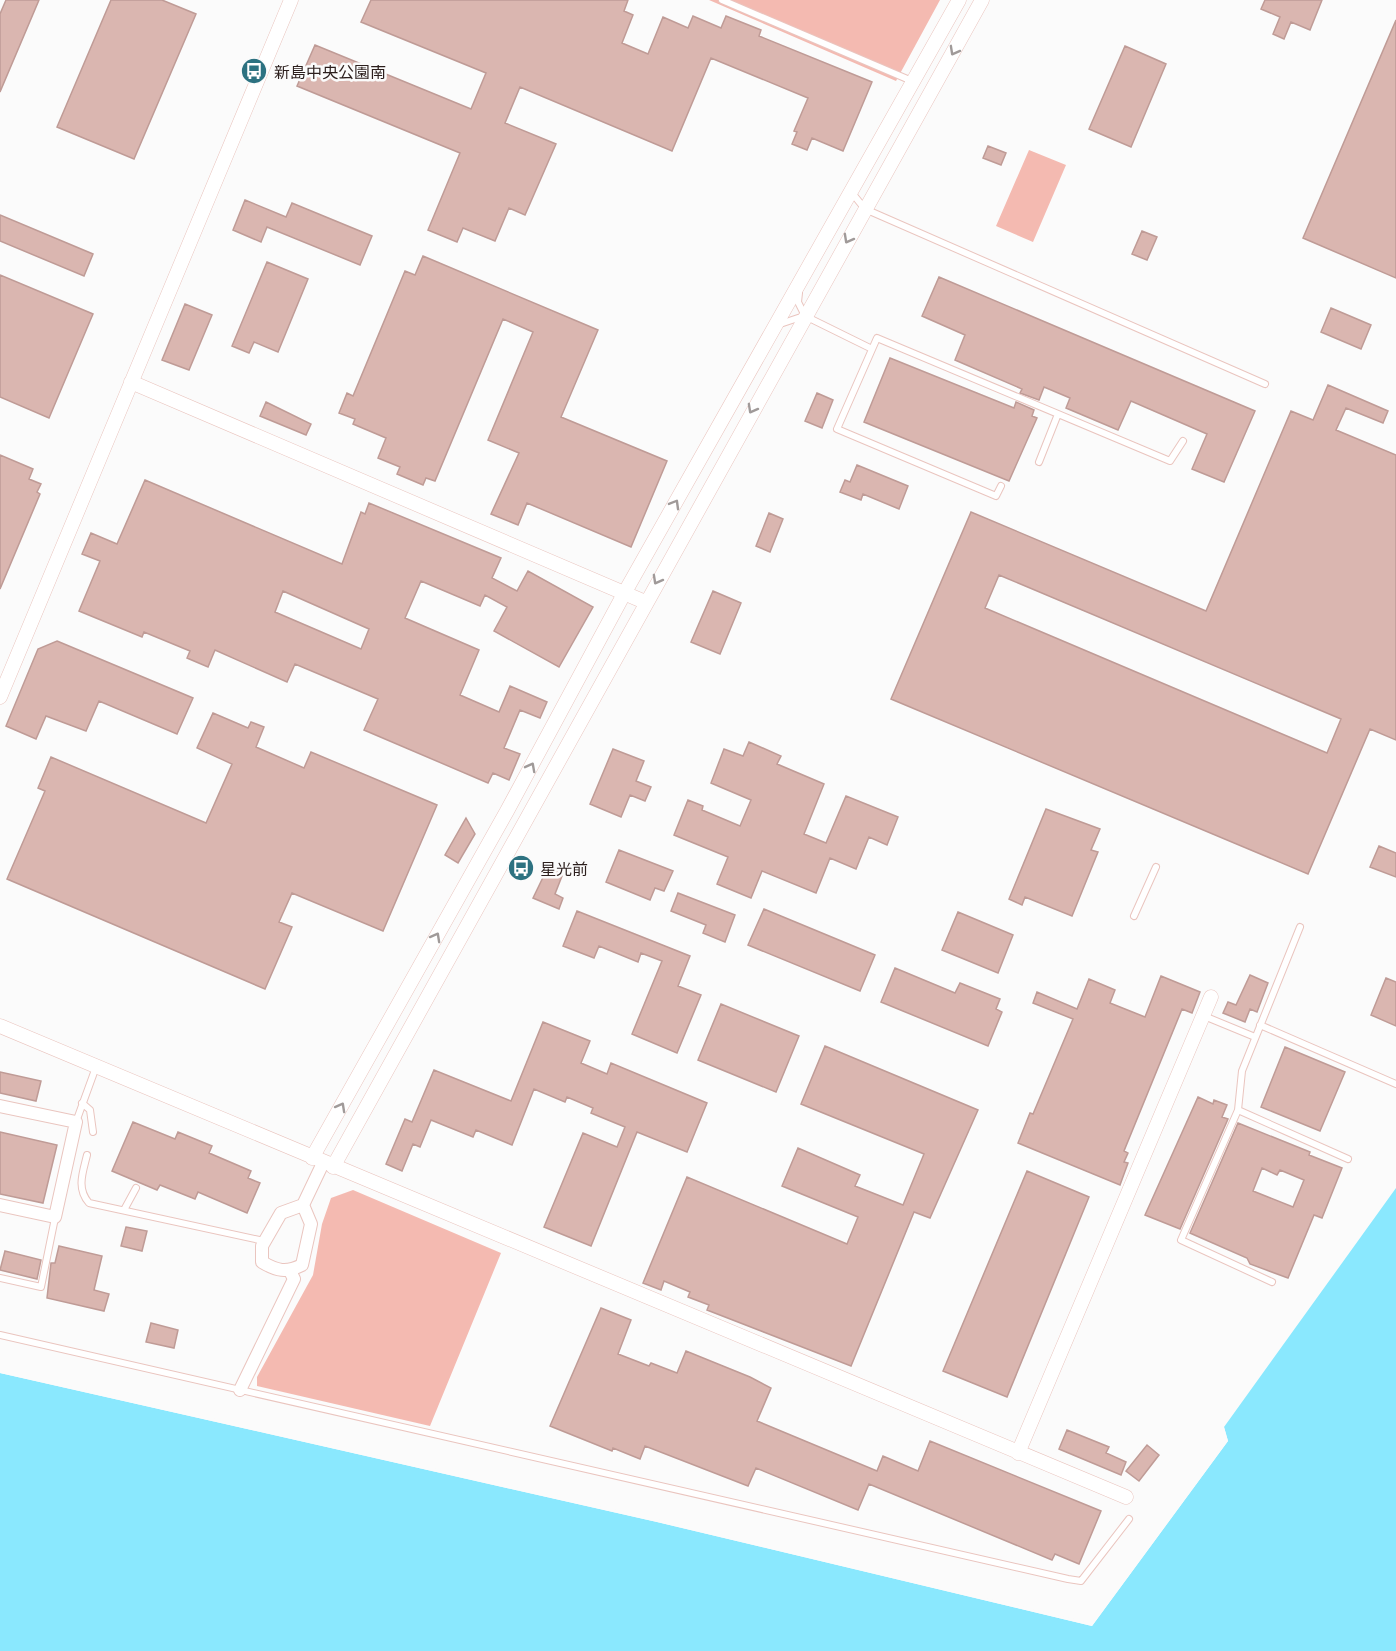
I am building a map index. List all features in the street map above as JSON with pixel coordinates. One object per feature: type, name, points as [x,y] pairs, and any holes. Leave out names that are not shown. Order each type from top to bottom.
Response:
[{"type":"street","points":[[0,697],[291,0]]},
{"type":"street","points":[[303,1205],[280,1213],[265,1241],[262,1262],[275,1270],[290,1271],[302,1265],[310,1224],[303,1205],[322,1163],[625,592],[958,0]]},
{"type":"street","points":[[322,1163],[645,602],[982,0]]},
{"type":"street","points":[[131,382],[645,602]]},
{"type":"street","points":[[1018,1453],[1211,997]]},
{"type":"street","points":[[0,1026],[322,1163],[1126,1497]]},
{"type":"street","points":[[0,1106],[76,1122],[55,1217],[0,1205]]},
{"type":"street","points":[[240,1390],[294,1279],[290,1271]]},
{"type":"lane","points":[[723,0],[914,81]]},
{"type":"lane","points":[[851,193],[865,209],[1265,384]]},
{"type":"lane","points":[[800,283],[798,302],[805,316],[872,349]]},
{"type":"lane","points":[[773,330],[785,320],[805,316]]},
{"type":"lane","points":[[1000,486],[996,496],[837,429],[877,338],[1170,461],[1183,441]]},
{"type":"lane","points":[[1039,462],[1058,414]]},
{"type":"lane","points":[[1134,916],[1156,867]]},
{"type":"lane","points":[[1272,1282],[1181,1240],[1238,1110],[1242,1071],[1300,927]]},
{"type":"lane","points":[[1203,1015],[1255,1037]]},
{"type":"lane","points":[[1260,1025],[1396,1084]]},
{"type":"lane","points":[[76,1122],[96,1067]]},
{"type":"lane","points":[[82,1103],[90,1110],[93,1132]]},
{"type":"lane","points":[[1238,1110],[1348,1159]]},
{"type":"lane","points":[[87,1155],[81,1183],[82,1194],[89,1203],[265,1241]]},
{"type":"lane","points":[[124,1210],[136,1188]]},
{"type":"lane","points":[[0,1278],[41,1287],[55,1217]]},
{"type":"lane","points":[[0,1335],[1068,1579],[1081,1581],[1129,1519]]},
{"type":"shaded area","points":[[709,0],[940,0],[896,81]]},
{"type":"shaded area","points":[[1029,150],[1066,165],[1033,242],[996,226]]},
{"type":"shaded area","points":[[353,1190],[501,1253],[430,1426],[257,1386],[257,1377],[313,1275],[322,1224],[331,1198]]},
{"type":"water","points":[[1396,1188],[1396,1651],[0,1651],[0,1373],[657,1522],[1092,1626],[1228,1441],[1224,1427]]},
{"type":"pier","points":[[0,1370],[657,1519],[1091,1623],[1225,1440],[1221,1427],[1224,1427],[1228,1441],[1092,1626],[657,1522],[0,1373]]},
{"type":"building","points":[[6,0],[39,0],[0,92],[0,14]]},
{"type":"building","points":[[111,0],[162,0],[196,14],[134,159],[57,127]]},
{"type":"building","points":[[371,0],[628,0],[624,11],[633,15],[622,43],[648,54],[663,17],[688,28],[693,16],[721,28],[726,16],[761,30],[759,36],[872,82],[843,151],[812,138],[807,150],[792,144],[797,132],[794,131],[808,98],[711,58],[672,151],[520,87],[505,123],[556,144],[525,215],[509,208],[495,241],[463,228],[457,242],[428,230],[460,153],[297,86],[315,45],[471,109],[486,73],[361,22]]},
{"type":"building","points":[[1265,0],[1322,0],[1310,30],[1291,22],[1284,39],[1273,34],[1280,17],[1261,9]]},
{"type":"building","points":[[1396,20],[1396,278],[1303,238]]},
{"type":"building","points":[[1125,46],[1166,64],[1131,147],[1089,129]]},
{"type":"building","points":[[988,146],[1006,153],[1001,165],[983,158]]},
{"type":"building","points":[[245,200],[286,217],[292,203],[372,236],[360,265],[267,227],[261,242],[233,230]]},
{"type":"building","points":[[0,215],[93,254],[84,276],[0,241]]},
{"type":"building","points":[[1142,231],[1157,237],[1147,260],[1132,254]]},
{"type":"building","points":[[423,256],[598,330],[561,417],[667,461],[631,547],[527,503],[518,525],[491,514],[519,453],[488,440],[533,332],[503,319],[435,481],[426,478],[423,485],[397,474],[400,467],[378,458],[386,438],[353,424],[355,419],[339,413],[347,393],[353,396],[405,271],[415,275]]},
{"type":"building","points":[[267,262],[308,279],[278,352],[254,342],[249,353],[232,346]]},
{"type":"building","points":[[0,275],[93,314],[49,418],[0,397]]},
{"type":"building","points":[[939,277],[1255,411],[1224,482],[1192,469],[1207,434],[1131,401],[1118,430],[1066,408],[1070,398],[1044,387],[1039,400],[1020,393],[1022,389],[955,360],[965,335],[922,316]]},
{"type":"building","points":[[185,304],[212,315],[189,370],[162,360]]},
{"type":"building","points":[[1331,308],[1371,325],[1361,349],[1321,332]]},
{"type":"building","points":[[890,358],[1014,408],[1016,402],[1034,410],[1032,416],[1037,418],[1009,481],[864,422]]},
{"type":"building","points":[[1328,385],[1388,411],[1383,423],[1346,408],[1336,430],[1396,455],[1396,740],[1370,729],[1308,874],[891,699],[971,512],[1206,611],[1291,411],[1313,420]],"holes":[[[999,575],[1341,719],[1327,753],[985,608]]]},
{"type":"building","points":[[817,393],[833,400],[822,428],[805,421]]},
{"type":"building","points":[[266,402],[311,424],[306,435],[260,416]]},
{"type":"building","points":[[0,455],[33,469],[29,479],[41,484],[37,492],[40,494],[0,589]]},
{"type":"building","points":[[857,465],[908,486],[899,509],[863,494],[861,500],[840,492],[845,480],[850,482]]},
{"type":"building","points":[[145,480],[342,564],[361,512],[365,514],[369,503],[501,558],[492,578],[517,591],[528,571],[593,607],[559,667],[494,631],[507,607],[485,595],[480,606],[421,581],[405,618],[479,650],[460,695],[499,712],[510,686],[547,702],[540,718],[520,710],[504,748],[520,754],[509,780],[493,773],[488,783],[364,730],[378,699],[295,664],[287,682],[215,650],[208,667],[187,658],[190,651],[144,632],[142,637],[79,611],[100,561],[82,554],[91,533],[117,544]],"holes":[[[283,591],[369,629],[361,649],[275,612]]]},
{"type":"building","points":[[769,513],[783,519],[770,552],[756,546]]},
{"type":"building","points":[[713,591],[741,603],[720,654],[691,642]]},
{"type":"building","points":[[57,641],[193,698],[177,734],[99,701],[86,731],[46,716],[36,739],[6,726],[38,649]]},
{"type":"building","points":[[213,713],[248,728],[251,722],[264,727],[256,747],[304,768],[311,752],[437,805],[383,931],[292,893],[279,922],[292,927],[265,989],[7,879],[45,791],[38,788],[51,757],[206,823],[232,764],[197,748]]},
{"type":"building","points":[[749,742],[781,756],[777,764],[824,784],[804,834],[826,843],[846,796],[898,817],[887,845],[869,837],[856,869],[830,858],[816,893],[762,871],[751,898],[717,884],[728,857],[674,835],[688,800],[703,806],[702,810],[740,826],[751,800],[711,783],[724,749],[743,756]]},
{"type":"building","points":[[613,749],[644,761],[636,781],[651,787],[645,801],[630,795],[621,817],[590,804]]},
{"type":"building","points":[[1046,809],[1100,829],[1091,850],[1098,852],[1072,916],[1025,897],[1022,905],[1009,899]]},
{"type":"building","points":[[466,818],[475,834],[458,863],[445,855]]},
{"type":"building","points":[[1379,846],[1396,853],[1396,877],[1370,867]]},
{"type":"building","points":[[619,850],[673,871],[664,891],[655,888],[650,900],[606,882]]},
{"type":"building","points":[[549,865],[564,871],[555,894],[563,898],[559,909],[533,898]]},
{"type":"building","points":[[678,893],[735,915],[725,942],[703,933],[706,925],[671,911]]},
{"type":"building","points":[[764,909],[875,955],[860,991],[748,945]]},
{"type":"building","points":[[577,911],[690,956],[678,986],[701,995],[677,1053],[632,1034],[662,961],[641,953],[638,962],[599,946],[594,958],[563,946]]},
{"type":"building","points":[[958,912],[1013,935],[998,973],[942,950]]},
{"type":"building","points":[[895,968],[955,993],[960,983],[1000,999],[996,1009],[1002,1012],[988,1046],[881,1002]]},
{"type":"building","points":[[1250,975],[1268,983],[1257,1012],[1250,1009],[1245,1022],[1223,1013],[1228,1002],[1236,1005]]},
{"type":"building","points":[[1161,976],[1200,992],[1192,1013],[1182,1009],[1124,1151],[1128,1153],[1124,1162],[1128,1163],[1120,1185],[1018,1143],[1030,1113],[1033,1114],[1073,1019],[1033,1003],[1037,992],[1077,1009],[1089,979],[1115,990],[1110,1003],[1145,1017]]},
{"type":"building","points":[[1386,978],[1396,982],[1396,1026],[1371,1015]]},
{"type":"building","points":[[721,1004],[799,1036],[776,1092],[698,1060]]},
{"type":"building","points":[[543,1022],[590,1041],[581,1063],[607,1074],[611,1063],[707,1103],[687,1152],[637,1132],[591,1246],[544,1227],[583,1133],[617,1147],[625,1127],[591,1113],[593,1108],[567,1097],[565,1102],[534,1089],[512,1145],[476,1130],[473,1137],[431,1120],[420,1147],[413,1144],[402,1171],[386,1164],[405,1119],[412,1122],[434,1070],[511,1101]]},
{"type":"building","points":[[825,1046],[978,1110],[930,1218],[914,1212],[851,1366],[707,1310],[709,1305],[688,1297],[690,1292],[664,1281],[661,1290],[643,1283],[687,1177],[847,1244],[858,1217],[782,1186],[798,1148],[860,1175],[855,1186],[903,1205],[924,1154],[801,1104]]},
{"type":"building","points":[[1285,1047],[1345,1072],[1320,1131],[1261,1107]]},
{"type":"building","points":[[0,1072],[41,1081],[36,1101],[0,1093]]},
{"type":"building","points":[[1198,1097],[1213,1104],[1214,1100],[1227,1105],[1222,1117],[1228,1119],[1180,1229],[1145,1215]]},
{"type":"building","points":[[133,1122],[175,1139],[178,1132],[212,1146],[209,1153],[251,1171],[248,1178],[260,1183],[247,1213],[198,1192],[195,1199],[160,1185],[157,1190],[112,1171]]},
{"type":"building","points":[[1238,1123],[1310,1152],[1309,1155],[1342,1168],[1322,1218],[1314,1215],[1288,1278],[1250,1264],[1247,1258],[1190,1233]],"holes":[[[1262,1168],[1277,1175],[1280,1170],[1304,1180],[1293,1207],[1253,1191]]]},
{"type":"building","points":[[0,1132],[57,1145],[43,1203],[0,1194]]},
{"type":"building","points":[[1027,1171],[1089,1197],[1007,1397],[943,1371]]},
{"type":"building","points":[[126,1227],[147,1231],[142,1251],[121,1246]]},
{"type":"building","points":[[59,1246],[102,1256],[94,1290],[109,1294],[104,1311],[47,1298],[51,1263],[55,1263]]},
{"type":"building","points":[[5,1251],[41,1260],[37,1279],[0,1270]]},
{"type":"building","points":[[601,1308],[631,1320],[618,1354],[649,1366],[651,1363],[677,1373],[686,1351],[750,1377],[771,1388],[757,1421],[877,1471],[883,1456],[918,1471],[930,1441],[1101,1511],[1079,1564],[1055,1554],[1052,1560],[869,1484],[858,1510],[756,1468],[748,1486],[645,1446],[640,1459],[613,1448],[612,1451],[550,1426]]},
{"type":"building","points":[[151,1323],[178,1330],[174,1348],[146,1342]]},
{"type":"building","points":[[1067,1430],[1109,1447],[1106,1453],[1126,1462],[1121,1475],[1059,1449]]},
{"type":"building","points":[[1147,1445],[1159,1455],[1139,1481],[1126,1471]]},
{"type":"place","name":"新島中央公園南","points":[[254,71]]},
{"type":"place","name":"星光前","points":[[521,868]]}]
